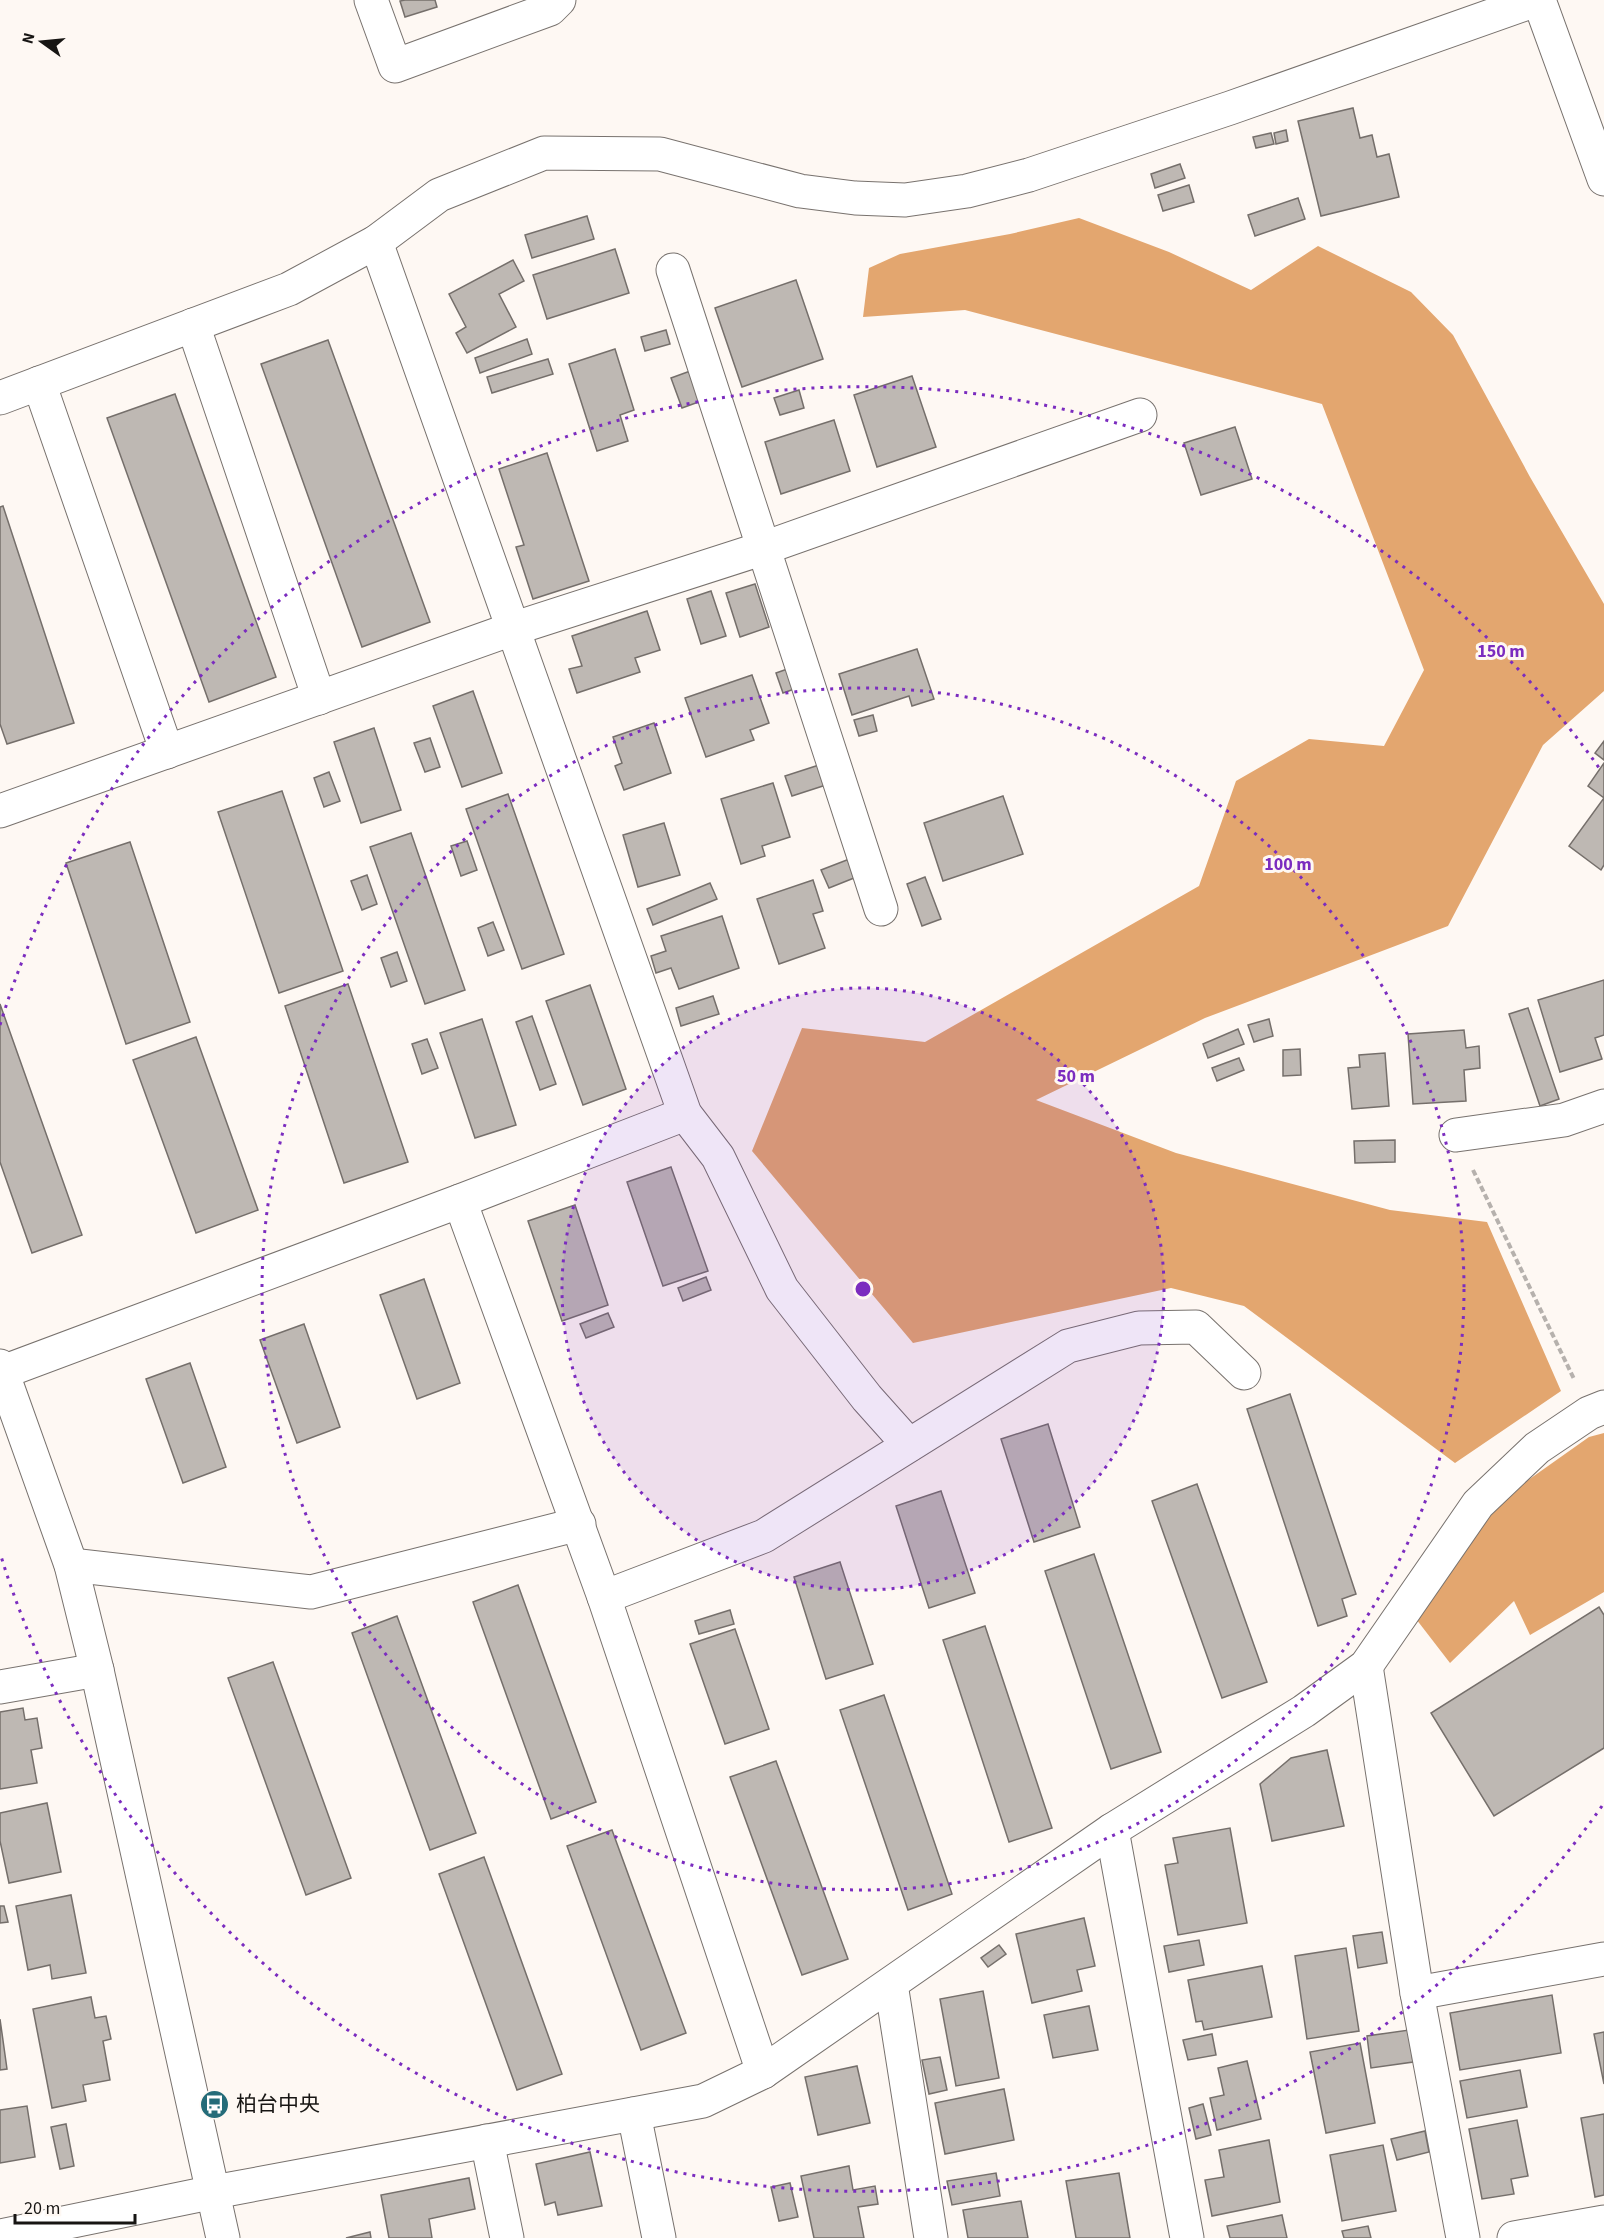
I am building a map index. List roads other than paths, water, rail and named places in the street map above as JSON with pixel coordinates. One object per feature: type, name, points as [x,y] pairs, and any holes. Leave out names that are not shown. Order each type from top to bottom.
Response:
[{"type":"street","points":[[370,0],[395,66],[550,9],[559,0]]},
{"type":"street","points":[[0,398],[289,288],[376,242],[439,195],[544,153],[660,154],[800,191],[855,198],[905,200],[967,191],[1040,172],[1538,0],[1604,179]]},
{"type":"street","points":[[376,242],[685,1114],[718,1157],[782,1289],[867,1398],[909,1445]]},
{"type":"street","points":[[674,270],[881,909]]},
{"type":"street","points":[[193,325],[319,698]]},
{"type":"street","points":[[39,383],[167,752]]},
{"type":"street","points":[[0,811],[512,629],[764,548],[1140,415]]},
{"type":"street","points":[[1456,1135],[1564,1120],[1604,1106]]},
{"type":"street","points":[[223,2238],[97,1670],[71,1565],[1,1370],[460,1201],[685,1114]]},
{"type":"street","points":[[460,1201],[579,1524],[763,2072]]},
{"type":"street","points":[[604,1597],[764,1536],[1068,1346],[1139,1328],[1196,1327],[1244,1373]]},
{"type":"street","points":[[0,2236],[214,2192],[703,2101],[763,2072],[1112,1830],[1304,1711],[1366,1666],[1478,1504],[1537,1448],[1597,1410]]},
{"type":"street","points":[[71,1565],[311,1592],[579,1524]]},
{"type":"street","points":[[1366,1666],[1417,1993],[1463,2238]]},
{"type":"street","points":[[0,1687],[97,1670]]},
{"type":"street","points":[[1112,1830],[1186,2238]]},
{"type":"street","points":[[1417,1993],[1604,1959]]},
{"type":"street","points":[[891,1984],[931,2238]]},
{"type":"street","points":[[634,2114],[659,2238]]},
{"type":"street","points":[[487,2141],[507,2238]]},
{"type":"street","points":[[1514,2238],[1604,2222]]},
{"type":"place","name":"柏台中央","points":[[215,2104]]}]
